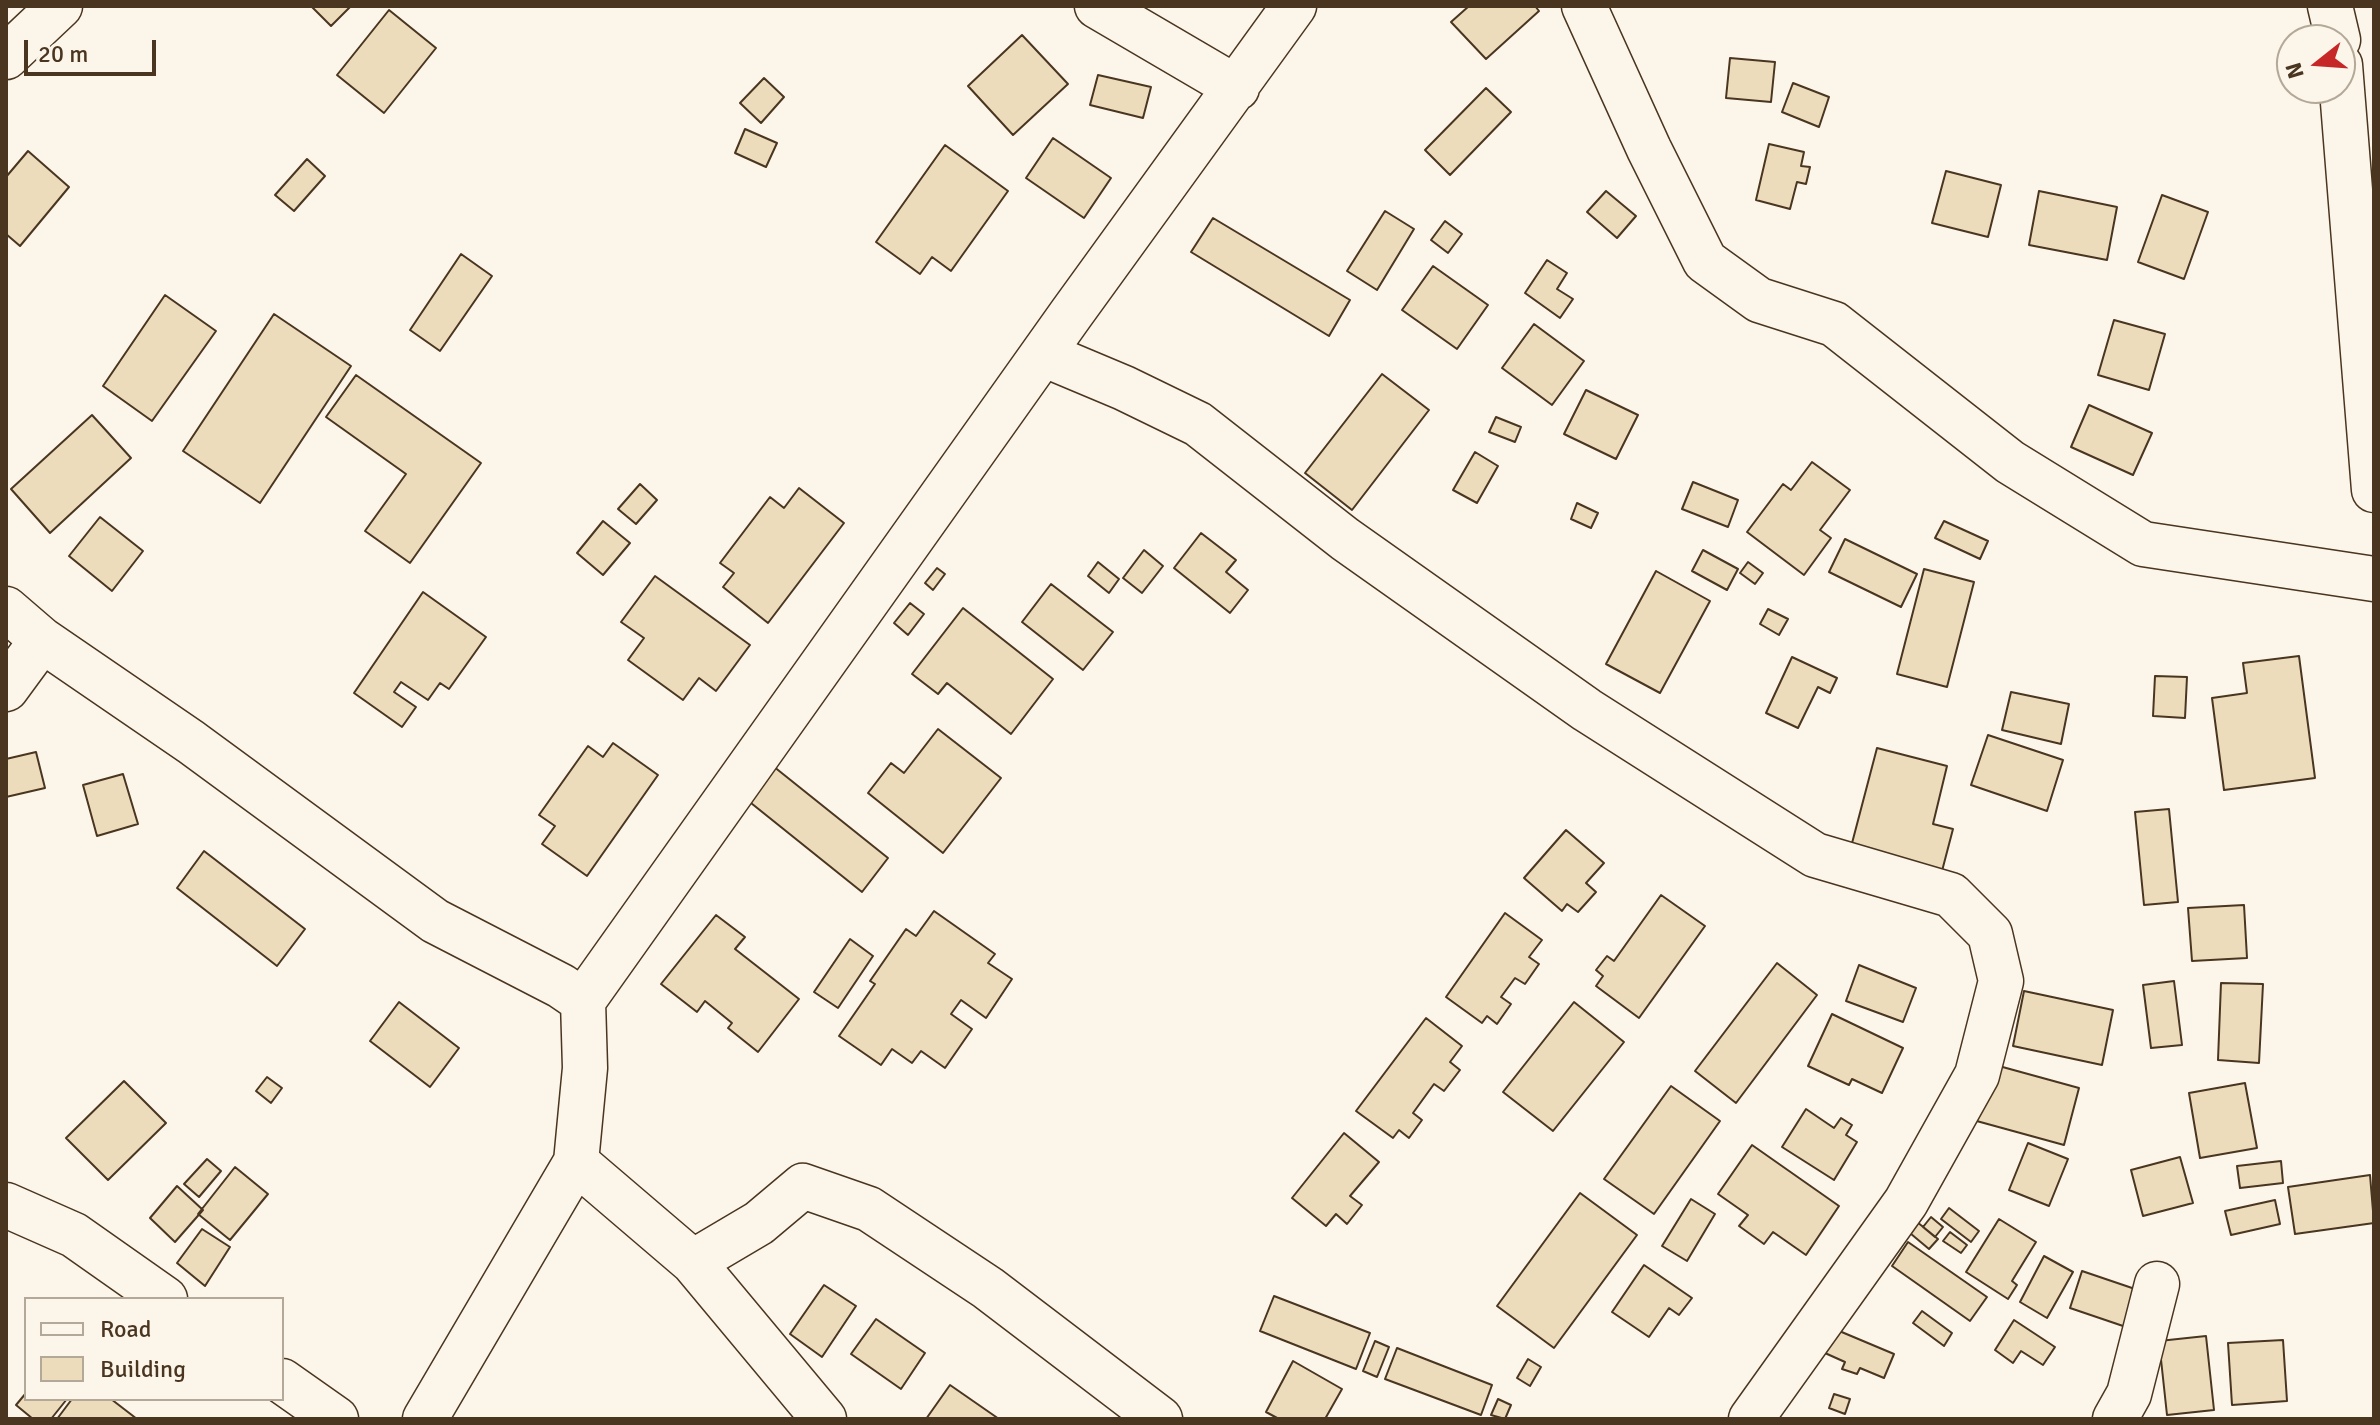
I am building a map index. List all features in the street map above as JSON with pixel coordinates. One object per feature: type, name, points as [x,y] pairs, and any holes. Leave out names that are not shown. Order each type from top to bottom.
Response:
[{"type":"street","points":[[6,57],[60,6]]},
{"type":"street","points":[[1097,6],[1237,88]]},
{"type":"street","points":[[425,1419],[576,1162],[585,1068],[583,1001],[1294,6]]},
{"type":"street","points":[[1584,6],[1649,149],[1705,261],[1759,300],[1834,324],[2010,462],[2143,544],[2374,579]]},
{"type":"street","points":[[2353,104],[2360,127],[2374,490]]},
{"type":"street","points":[[1043,354],[1198,424],[1345,539],[1587,710],[1815,855],[1951,895],[1990,934],[2001,981],[1977,1075],[1906,1202],[1751,1419]]},
{"type":"street","points":[[6,609],[42,640],[191,742],[435,921],[561,986],[583,1001]]},
{"type":"street","points":[[6,689],[42,640]]},
{"type":"street","points":[[576,1162],[693,1262],[824,1419]]},
{"type":"street","points":[[693,1262],[759,1223],[803,1186],[869,1209],[988,1288],[1160,1419]]},
{"type":"street","points":[[6,1205],[74,1235],[162,1297]]},
{"type":"street","points":[[2115,1419],[2129,1394],[2157,1284]]},
{"type":"street","points":[[284,1382],[336,1419]]},
{"type":"building","points":[[311,6],[351,6],[331,26]]},
{"type":"building","points":[[1469,6],[1535,6],[1539,11],[1486,59],[1451,22]]},
{"type":"building","points":[[389,10],[436,48],[384,113],[337,75]]},
{"type":"building","points":[[1022,35],[1068,84],[1013,135],[968,86]]},
{"type":"building","points":[[1730,58],[1775,62],[1771,102],[1726,98]]},
{"type":"building","points":[[1098,75],[1151,87],[1143,118],[1090,105]]},
{"type":"building","points":[[764,78],[784,97],[761,123],[740,103]]},
{"type":"building","points":[[1793,83],[1829,97],[1819,127],[1782,112]]},
{"type":"building","points":[[1486,88],[1511,112],[1450,175],[1425,150]]},
{"type":"building","points":[[745,129],[777,143],[766,167],[735,153]]},
{"type":"building","points":[[1053,138],[1111,178],[1084,218],[1026,178]]},
{"type":"building","points":[[1769,144],[1804,152],[1801,166],[1810,167],[1806,184],[1797,182],[1790,209],[1756,200]]},
{"type":"building","points":[[945,145],[1008,191],[951,271],[932,257],[920,274],[876,242]]},
{"type":"building","points":[[28,151],[69,187],[20,246],[6,234],[6,177]]},
{"type":"building","points":[[307,159],[325,176],[294,211],[275,195]]},
{"type":"building","points":[[1946,171],[2001,185],[1988,237],[1932,223]]},
{"type":"building","points":[[1606,191],[1636,216],[1617,238],[1587,212]]},
{"type":"building","points":[[2039,191],[2117,207],[2107,260],[2029,245]]},
{"type":"building","points":[[2162,195],[2208,212],[2184,279],[2138,262]]},
{"type":"building","points":[[1385,211],[1414,229],[1377,290],[1347,271]]},
{"type":"building","points":[[1213,218],[1350,300],[1329,336],[1191,252]]},
{"type":"building","points":[[1445,221],[1462,234],[1448,253],[1431,240]]},
{"type":"building","points":[[461,254],[492,276],[440,351],[410,330]]},
{"type":"building","points":[[1547,260],[1567,273],[1557,289],[1573,299],[1560,318],[1525,293]]},
{"type":"building","points":[[1433,266],[1488,305],[1457,349],[1402,310]]},
{"type":"building","points":[[165,295],[216,331],[152,421],[103,386]]},
{"type":"building","points":[[274,314],[351,366],[260,503],[183,451]]},
{"type":"building","points":[[2114,320],[2165,334],[2149,390],[2098,375]]},
{"type":"building","points":[[1534,324],[1584,361],[1552,405],[1502,368]]},
{"type":"building","points":[[1382,374],[1429,410],[1352,510],[1305,473]]},
{"type":"building","points":[[356,375],[481,463],[410,563],[365,531],[406,474],[326,417]]},
{"type":"building","points":[[1586,390],[1638,415],[1616,459],[1564,434]]},
{"type":"building","points":[[2089,405],[2152,433],[2133,475],[2071,447]]},
{"type":"building","points":[[92,415],[131,458],[50,533],[11,489]]},
{"type":"building","points":[[1496,417],[1521,427],[1515,442],[1489,432]]},
{"type":"building","points":[[1475,452],[1498,466],[1477,503],[1453,490]]},
{"type":"building","points":[[1812,462],[1850,490],[1820,530],[1831,538],[1804,575],[1747,532],[1783,484],[1791,490]]},
{"type":"building","points":[[1693,482],[1738,500],[1728,527],[1682,509]]},
{"type":"building","points":[[640,484],[657,500],[636,524],[618,509]]},
{"type":"building","points":[[799,488],[844,523],[768,623],[723,587],[734,573],[720,563],[770,497],[784,508]]},
{"type":"building","points":[[1577,503],[1598,513],[1591,528],[1571,519]]},
{"type":"building","points":[[100,517],[143,551],[112,591],[69,556]]},
{"type":"building","points":[[603,521],[630,543],[603,575],[577,553]]},
{"type":"building","points":[[1944,521],[1988,541],[1980,559],[1935,538]]},
{"type":"building","points":[[1201,533],[1236,560],[1226,572],[1248,590],[1230,613],[1174,568]]},
{"type":"building","points":[[1845,539],[1917,574],[1901,607],[1829,572]]},
{"type":"building","points":[[1144,550],[1163,566],[1142,593],[1123,578]]},
{"type":"building","points":[[1703,550],[1738,569],[1727,590],[1692,571]]},
{"type":"building","points":[[1098,562],[1119,579],[1109,593],[1088,576]]},
{"type":"building","points":[[1748,562],[1763,573],[1755,584],[1740,573]]},
{"type":"building","points":[[937,568],[945,574],[933,590],[925,583]]},
{"type":"building","points":[[1924,569],[1974,582],[1947,687],[1897,674]]},
{"type":"building","points":[[1656,571],[1710,601],[1660,693],[1606,664]]},
{"type":"building","points":[[655,576],[750,645],[716,691],[699,678],[683,700],[628,660],[644,638],[621,622]]},
{"type":"building","points":[[1051,584],[1113,632],[1083,670],[1022,622]]},
{"type":"building","points":[[423,592],[486,637],[449,689],[440,683],[428,700],[401,682],[394,692],[416,707],[402,727],[354,693]]},
{"type":"building","points":[[910,603],[924,614],[908,635],[894,623]]},
{"type":"building","points":[[963,608],[1053,679],[1011,734],[947,683],[938,694],[912,674]]},
{"type":"building","points":[[1768,609],[1788,619],[1779,635],[1760,624]]},
{"type":"building","points":[[2299,656],[2315,778],[2224,790],[2212,698],[2247,693],[2243,663]]},
{"type":"building","points":[[1792,657],[1837,678],[1830,693],[1818,687],[1798,728],[1766,713]]},
{"type":"building","points":[[2155,676],[2187,677],[2185,718],[2153,716]]},
{"type":"building","points":[[2011,692],[2069,704],[2061,744],[2002,730]]},
{"type":"building","points":[[938,729],[1001,778],[943,853],[868,793],[891,763],[904,773]]},
{"type":"building","points":[[1988,735],[2063,760],[2047,811],[1971,785]]},
{"type":"building","points":[[613,743],[658,775],[587,876],[542,844],[555,826],[539,815],[588,746],[603,757]]},
{"type":"building","points":[[1877,748],[1947,766],[1933,824],[1953,829],[1942,871],[1851,847]]},
{"type":"building","points":[[36,752],[45,788],[6,797],[6,759]]},
{"type":"building","points":[[773,766],[888,858],[862,892],[746,799]]},
{"type":"building","points":[[123,774],[138,824],[97,836],[83,785]]},
{"type":"building","points":[[2169,809],[2178,902],[2144,905],[2135,812]]},
{"type":"building","points":[[1566,830],[1604,863],[1586,883],[1596,892],[1578,912],[1567,904],[1562,911],[1524,878]]},
{"type":"building","points":[[204,851],[305,929],[277,966],[177,888]]},
{"type":"building","points":[[1661,895],[1705,926],[1639,1018],[1596,986],[1603,976],[1596,970],[1607,956],[1614,961]]},
{"type":"building","points":[[2244,905],[2247,958],[2192,961],[2188,908]]},
{"type":"building","points":[[934,911],[995,954],[988,963],[1012,979],[986,1018],[961,1000],[951,1014],[972,1029],[945,1068],[921,1051],[912,1063],[892,1049],[881,1065],[839,1036],[875,984],[870,981],[906,929],[916,936]]},
{"type":"building","points":[[1505,913],[1542,940],[1529,957],[1539,964],[1525,984],[1515,978],[1501,997],[1511,1004],[1497,1024],[1487,1016],[1482,1023],[1446,997]]},
{"type":"building","points":[[716,915],[745,937],[735,949],[799,999],[758,1052],[728,1028],[732,1023],[705,1001],[697,1012],[661,984]]},
{"type":"building","points":[[850,939],[873,956],[838,1008],[814,992]]},
{"type":"building","points":[[1777,963],[1817,995],[1736,1103],[1695,1071]]},
{"type":"building","points":[[1859,965],[1916,988],[1903,1022],[1846,1001]]},
{"type":"building","points":[[2174,981],[2182,1045],[2151,1048],[2143,985]]},
{"type":"building","points":[[2221,983],[2263,984],[2259,1063],[2218,1060]]},
{"type":"building","points":[[2024,991],[2113,1010],[2102,1065],[2013,1046]]},
{"type":"building","points":[[399,1002],[459,1048],[430,1087],[370,1041]]},
{"type":"building","points":[[1574,1002],[1624,1042],[1553,1131],[1503,1092]]},
{"type":"building","points":[[1832,1014],[1903,1048],[1882,1093],[1852,1079],[1849,1085],[1808,1066]]},
{"type":"building","points":[[1426,1018],[1462,1046],[1450,1062],[1460,1070],[1444,1091],[1434,1084],[1413,1113],[1422,1120],[1409,1138],[1399,1130],[1393,1138],[1356,1111]]},
{"type":"building","points":[[1988,1063],[2079,1088],[2064,1145],[1973,1120]]},
{"type":"building","points":[[267,1077],[282,1088],[271,1103],[256,1091]]},
{"type":"building","points":[[124,1081],[166,1123],[108,1180],[66,1138]]},
{"type":"building","points":[[2245,1083],[2257,1148],[2200,1158],[2189,1093]]},
{"type":"building","points":[[1671,1086],[1720,1121],[1654,1214],[1604,1179]]},
{"type":"building","points":[[1806,1109],[1834,1128],[1841,1118],[1852,1125],[1846,1135],[1857,1142],[1834,1180],[1782,1147]]},
{"type":"building","points":[[1344,1133],[1379,1162],[1350,1196],[1362,1205],[1347,1224],[1336,1214],[1326,1226],[1292,1198]]},
{"type":"building","points":[[2028,1143],[2068,1159],[2049,1206],[2009,1190]]},
{"type":"building","points":[[1752,1145],[1839,1206],[1806,1255],[1773,1232],[1764,1244],[1739,1226],[1748,1215],[1718,1194]]},
{"type":"building","points":[[2180,1157],[2193,1203],[2143,1216],[2131,1170]]},
{"type":"building","points":[[207,1159],[221,1171],[199,1197],[184,1184]]},
{"type":"building","points":[[2281,1161],[2283,1183],[2240,1188],[2237,1166]]},
{"type":"building","points":[[235,1167],[268,1194],[230,1240],[198,1214]]},
{"type":"building","points":[[2370,1175],[2374,1223],[2295,1234],[2288,1187]]},
{"type":"building","points":[[177,1186],[203,1210],[175,1242],[150,1218]]},
{"type":"building","points":[[1580,1193],[1637,1235],[1554,1348],[1497,1306]]},
{"type":"building","points":[[1691,1199],[1715,1214],[1687,1261],[1662,1246]]},
{"type":"building","points":[[2275,1200],[2280,1224],[2231,1235],[2225,1211]]},
{"type":"building","points":[[1949,1208],[1979,1231],[1971,1242],[1941,1219]]},
{"type":"building","points":[[1906,1213],[1938,1239],[1929,1249],[1898,1223]]},
{"type":"building","points":[[1931,1217],[1943,1227],[1935,1237],[1923,1227]]},
{"type":"building","points":[[1999,1219],[2036,1242],[2012,1281],[2017,1285],[2008,1299],[1966,1272]]},
{"type":"building","points":[[202,1229],[230,1247],[205,1286],[177,1263]]},
{"type":"building","points":[[1950,1232],[1967,1245],[1961,1253],[1943,1241]]},
{"type":"building","points":[[1908,1242],[1987,1297],[1970,1321],[1892,1266]]},
{"type":"building","points":[[2044,1256],[2073,1272],[2047,1318],[2020,1302]]},
{"type":"building","points":[[1644,1265],[1692,1298],[1679,1315],[1669,1308],[1649,1337],[1612,1312]]},
{"type":"building","points":[[2082,1271],[2138,1290],[2126,1327],[2070,1308]]},
{"type":"building","points":[[824,1285],[856,1306],[822,1357],[790,1334]]},
{"type":"building","points":[[1274,1296],[1370,1333],[1356,1369],[1260,1331]]},
{"type":"building","points":[[1922,1311],[1952,1333],[1944,1346],[1913,1323]]},
{"type":"building","points":[[876,1319],[925,1353],[901,1389],[851,1354]]},
{"type":"building","points":[[2014,1320],[2055,1347],[2043,1365],[2021,1351],[2013,1363],[1995,1350]]},
{"type":"building","points":[[1825,1325],[1894,1354],[1884,1378],[1860,1368],[1857,1374],[1842,1369],[1845,1362],[1816,1349]]},
{"type":"building","points":[[2206,1336],[2214,1410],[2167,1415],[2159,1341]]},
{"type":"building","points":[[2283,1340],[2287,1401],[2232,1405],[2228,1343]]},
{"type":"building","points":[[1375,1341],[1389,1347],[1377,1377],[1363,1371]]},
{"type":"building","points":[[1397,1348],[1492,1385],[1481,1415],[1385,1379]]},
{"type":"building","points":[[1528,1359],[1541,1367],[1530,1386],[1517,1378]]},
{"type":"building","points":[[1293,1361],[1342,1389],[1325,1419],[1279,1419],[1266,1412]]},
{"type":"building","points":[[950,1385],[999,1419],[926,1419]]},
{"type":"building","points":[[1834,1394],[1850,1399],[1845,1414],[1829,1408]]},
{"type":"building","points":[[24,1395],[24,1401],[65,1401],[51,1419],[33,1419],[16,1405]]},
{"type":"building","points":[[1498,1399],[1511,1405],[1505,1419],[1491,1415]]},
{"type":"building","points":[[70,1401],[114,1401],[137,1419],[57,1419]]}]
